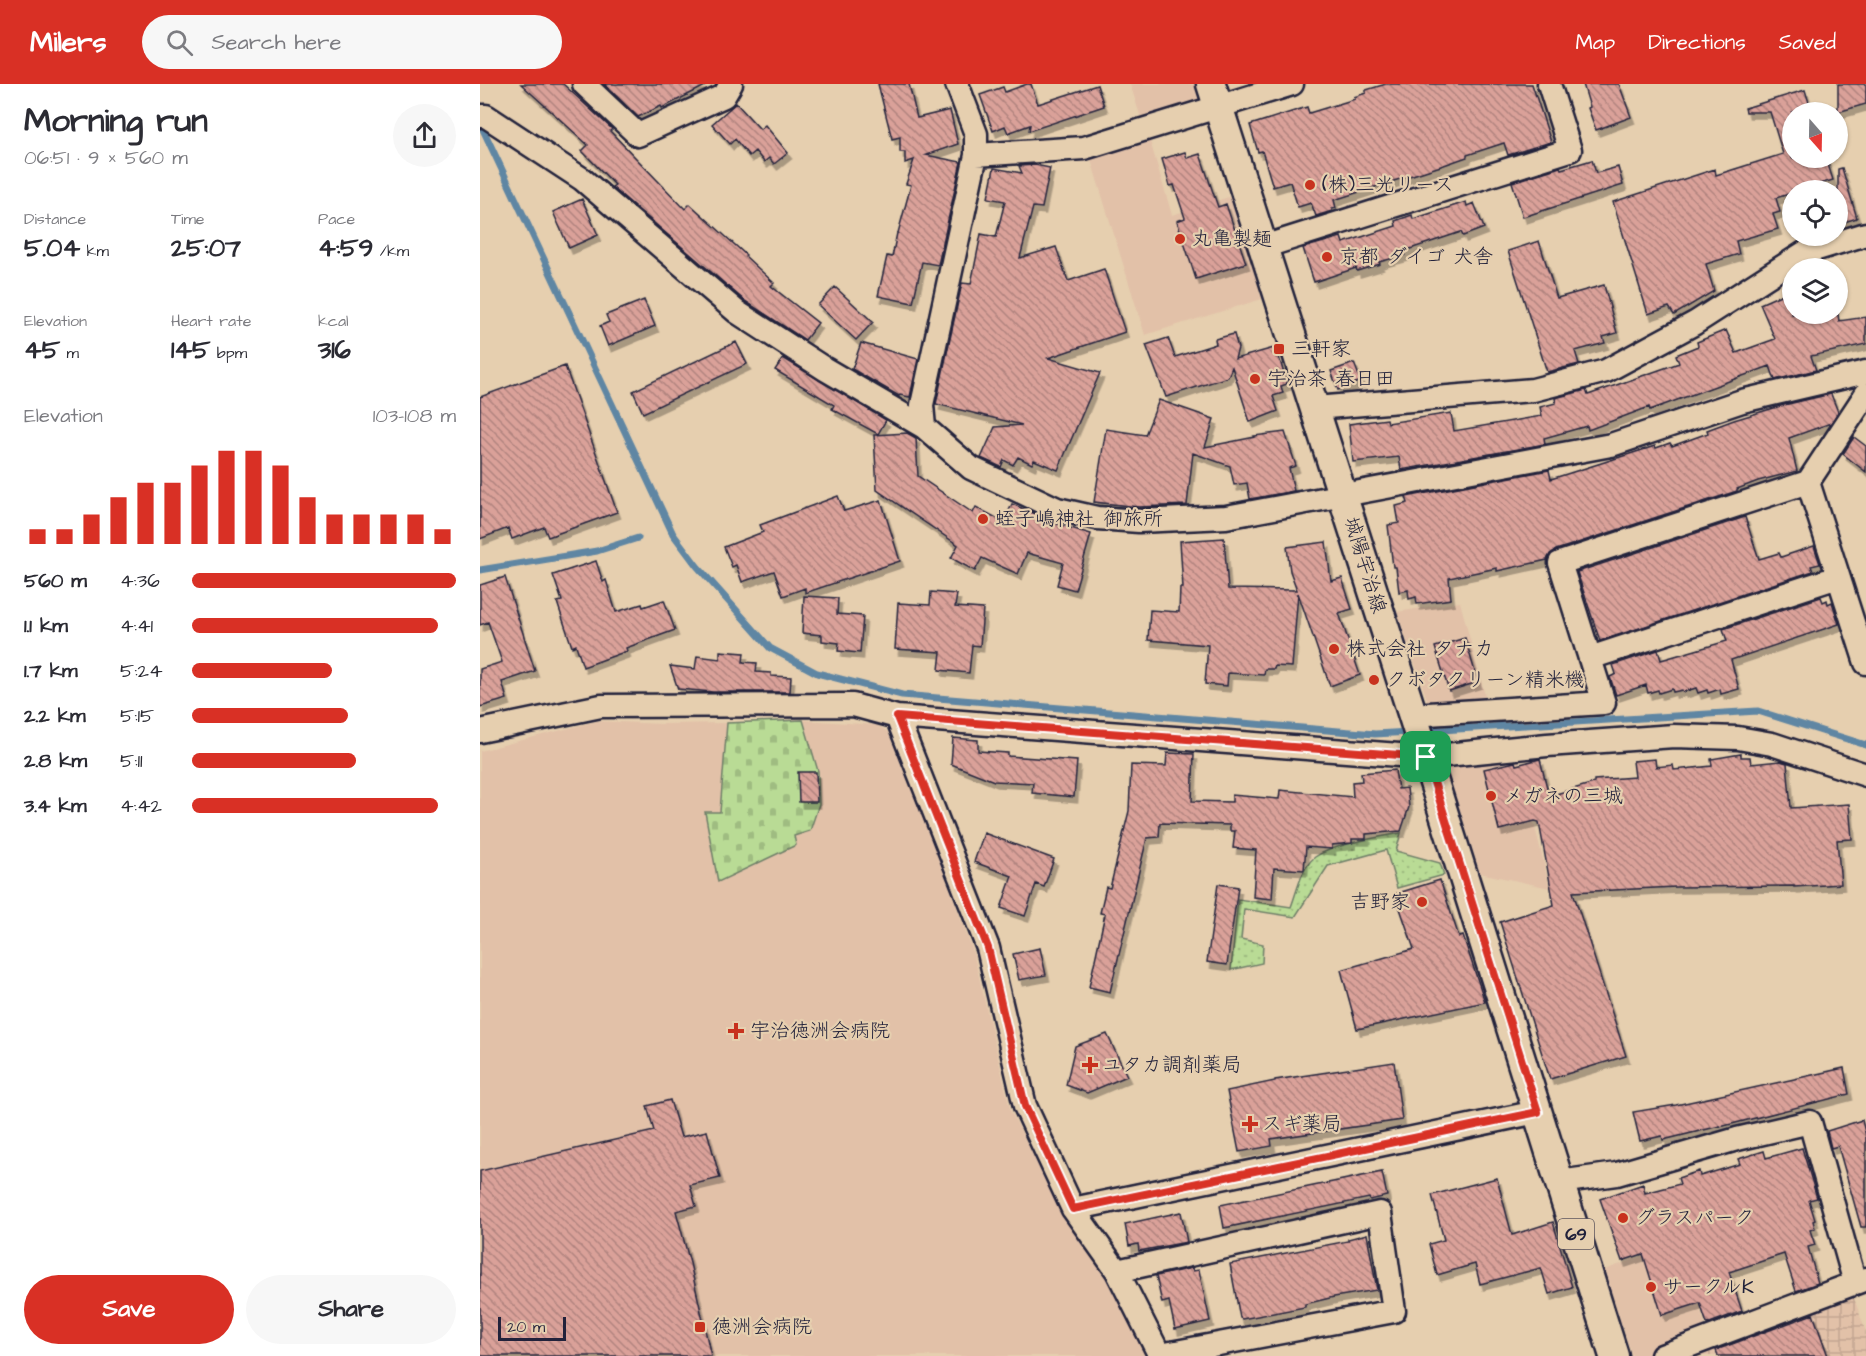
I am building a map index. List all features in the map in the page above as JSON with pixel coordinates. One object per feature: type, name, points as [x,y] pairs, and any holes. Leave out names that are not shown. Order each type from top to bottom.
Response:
[{"type":"main road","name":"城陽宇治線","points":[[1215,95],[1614,1356]]},
{"type":"street","points":[[584,84],[638,135],[724,96],[730,84]]},
{"type":"street","points":[[924,427],[922,405],[976,155],[976,134],[957,84]]},
{"type":"street","points":[[976,155],[1084,148],[1215,95],[1292,84]]},
{"type":"street","points":[[1263,248],[1570,150],[1549,84]]},
{"type":"street","points":[[483,116],[582,178],[737,312],[825,369],[924,427],[971,468],[1057,509],[1097,518],[1139,521],[1226,517],[1343,496],[1611,445],[1742,402],[1866,372]]},
{"type":"street","points":[[1315,408],[1533,390],[1606,371],[1695,323],[1804,253],[1866,234]]},
{"type":"street","points":[[1419,735],[1604,703],[1560,563],[1808,482],[1866,394]]},
{"type":"street","points":[[1808,482],[1866,663]]},
{"type":"street","points":[[1590,658],[1838,577]]},
{"type":"street","points":[[480,731],[601,706],[853,705],[897,717],[1419,735],[1547,745],[1674,736],[1727,738],[1772,744],[1866,775]]},
{"type":"street","points":[[897,717],[988,948],[1025,1106],[1073,1209],[1117,1270],[1160,1356],[1394,1311],[1380,1213],[1117,1270]]},
{"type":"street","points":[[1073,1209],[1538,1112]]},
{"type":"street","points":[[1559,1182],[1617,1174],[1737,1139],[1810,1122],[1860,1281],[1662,1356]]},
{"type":"shaded area","points":[[1130,84],[1194,84],[1199,102],[1141,118]]},
{"type":"shaded area","name":"丸亀製麺","points":[[1150,141],[1172,215],[1232,196],[1262,299],[1145,335],[1091,160]]},
{"type":"shaded area","points":[[1460,602],[1487,703],[1429,705],[1397,612]]},
{"type":"shaded area","name":"宇治徳洲会病院","points":[[803,720],[877,725],[888,732],[973,951],[1011,1112],[1067,1220],[1111,1284],[1146,1356],[480,1356],[480,751],[597,721],[662,724],[727,723],[720,813],[705,812],[796,844],[793,836],[818,771]]},
{"type":"shaded area","name":"メガネの三城","points":[[1517,755],[1550,888],[1480,873],[1446,766]]},
{"type":"shaded area","name":"サークルK","points":[[1680,1243],[1708,1334],[1644,1356],[1632,1356],[1604,1270]]},
{"type":"shaded area","points":[[1854,1298],[1866,1332],[1866,1356],[1691,1356]]},
{"type":"green space","points":[[803,720],[818,771],[819,804],[810,831],[794,836],[796,845],[718,882],[705,812],[720,812],[727,723]]},
{"type":"green space","points":[[1401,833],[1396,851],[1440,863],[1444,875],[1397,888],[1386,850],[1328,866],[1295,917],[1244,909],[1241,939],[1263,944],[1262,963],[1231,970],[1238,899],[1291,907],[1306,867],[1315,857],[1345,845]]},
{"type":"building","points":[[521,84],[563,84],[612,129],[610,131],[685,209],[690,204],[774,283],[771,286],[818,323],[805,340],[745,301],[612,187],[615,185],[582,151],[588,145]]},
{"type":"building","points":[[604,84],[709,84],[662,108],[661,106],[638,117]]},
{"type":"building","points":[[878,84],[909,84],[917,118],[950,110],[958,144],[926,155],[961,162],[938,265],[922,262],[913,303],[878,296],[887,256],[892,257],[911,185],[906,184],[914,160],[905,163],[905,152],[900,152],[900,137],[892,139]]},
{"type":"building","points":[[1031,84],[1038,104],[1097,85],[1104,106],[1029,131],[1030,125],[1008,133],[1005,126],[993,131],[980,95],[1003,87],[1005,92]]},
{"type":"building","points":[[1386,84],[1532,84],[1551,142],[1508,155],[1504,143],[1334,200],[1336,208],[1316,216],[1311,203],[1298,207],[1290,182],[1273,187],[1262,151],[1258,152],[1250,125],[1307,107],[1309,113],[1355,99],[1354,97],[1366,93],[1366,90]]},
{"type":"building","points":[[1583,84],[1619,84],[1631,117],[1596,130]]},
{"type":"building","points":[[1838,84],[1866,84],[1866,104],[1848,109],[1848,102],[1838,102]]},
{"type":"building","points":[[1805,90],[1809,102],[1782,102],[1782,151],[1770,112],[1746,112],[1745,108]]},
{"type":"building","points":[[736,103],[760,129],[765,125],[788,153],[774,164],[769,158],[764,162],[755,151],[749,156],[735,139],[730,144],[712,124]]},
{"type":"building","points":[[1185,152],[1187,158],[1200,154],[1218,207],[1226,204],[1246,263],[1196,279],[1177,221],[1185,218],[1174,185],[1170,186],[1162,159]]},
{"type":"building","points":[[1782,154],[1782,168],[1829,168],[1833,180],[1782,180],[1782,196],[1776,198],[1780,212],[1773,214],[1778,229],[1736,241],[1739,254],[1706,264],[1714,291],[1674,315],[1669,307],[1648,314],[1613,202],[1715,169],[1716,175]]},
{"type":"building","points":[[1592,160],[1596,173],[1618,167],[1623,185],[1523,217],[1512,182]]},
{"type":"building","points":[[1035,165],[1050,168],[1042,208],[1033,207],[1020,258],[1056,247],[1068,281],[1104,269],[1125,332],[1048,358],[1100,373],[1058,470],[1034,460],[1032,464],[1018,457],[1013,465],[1004,460],[1001,467],[981,458],[995,427],[1022,425],[936,404],[962,283],[971,284],[981,234],[996,237],[1005,201],[988,198],[994,168],[1022,173],[1019,166]]},
{"type":"building","points":[[1842,168],[1846,180],[1838,180],[1838,169]]},
{"type":"building","points":[[1848,188],[1857,218],[1848,221]]},
{"type":"building","points":[[582,199],[598,235],[569,248],[553,212]]},
{"type":"building","points":[[1466,202],[1467,206],[1474,203],[1484,228],[1463,236],[1461,232],[1404,251],[1405,255],[1379,262],[1380,264],[1357,271],[1356,268],[1314,282],[1303,248],[1341,237],[1343,243],[1396,226],[1395,221],[1412,215],[1413,219]]},
{"type":"building","points":[[1539,241],[1557,298],[1604,285],[1617,333],[1603,337],[1605,343],[1575,351],[1579,364],[1547,372],[1508,251]]},
{"type":"building","points":[[835,287],[873,322],[856,340],[818,305]]},
{"type":"building","points":[[1782,294],[1782,324],[1848,324],[1848,320],[1866,317],[1866,344],[1811,356],[1816,370],[1775,380],[1770,366],[1588,430],[1587,426],[1544,438],[1545,444],[1401,470],[1399,457],[1353,462],[1349,424],[1387,419],[1388,423],[1451,413],[1454,431],[1542,416],[1540,407],[1556,403],[1555,398],[1586,390],[1588,395],[1679,363],[1676,355],[1698,346],[1697,342],[1726,330],[1736,353],[1775,339],[1760,304]]},
{"type":"building","points":[[644,300],[655,326],[608,346],[600,326],[609,322],[606,315]]},
{"type":"building","points":[[1234,334],[1238,348],[1235,359],[1274,348],[1287,384],[1281,386],[1283,393],[1273,396],[1278,411],[1250,422],[1232,367],[1228,377],[1166,397],[1146,345],[1168,338],[1175,357],[1216,344],[1215,339]]},
{"type":"building","points":[[736,342],[747,364],[643,413],[633,391]]},
{"type":"building","points":[[861,343],[918,359],[910,397],[899,396],[852,369]]},
{"type":"building","points":[[783,358],[886,420],[878,434],[832,409],[834,405],[775,370]]},
{"type":"building","points":[[1354,363],[1361,381],[1338,390],[1331,371]]},
{"type":"building","points":[[565,366],[617,512],[548,537],[544,527],[512,539],[508,528],[480,539],[480,397]]},
{"type":"building","points":[[1831,394],[1838,412],[1831,423],[1789,438],[1797,471],[1758,481],[1737,489],[1737,491],[1556,550],[1547,560],[1449,578],[1451,599],[1417,604],[1416,597],[1409,599],[1408,590],[1399,592],[1396,567],[1393,567],[1388,525],[1399,523],[1396,506],[1408,503],[1406,497],[1549,470],[1551,479],[1655,446],[1656,448],[1670,443],[1672,446],[1708,433],[1707,430],[1734,420]]},
{"type":"building","points":[[1159,400],[1214,419],[1205,447],[1285,432],[1296,466],[1289,468],[1294,491],[1250,499],[1247,483],[1234,485],[1230,466],[1193,453],[1187,505],[1139,507],[1094,502],[1106,429],[1145,435]]},
{"type":"building","points":[[907,433],[916,438],[918,476],[973,513],[976,507],[1004,522],[1012,504],[1038,515],[1037,518],[1091,534],[1075,590],[1057,585],[1063,563],[1027,553],[1018,574],[982,558],[975,571],[951,558],[958,545],[877,490],[874,435]]},
{"type":"building","points":[[1854,437],[1866,446],[1866,472],[1843,454]]},
{"type":"building","points":[[838,496],[844,511],[881,500],[900,561],[805,593],[805,588],[783,596],[774,571],[742,582],[736,565],[732,567],[724,547],[763,532],[760,525]]},
{"type":"building","points":[[1745,517],[1759,559],[1779,553],[1781,557],[1814,546],[1820,564],[1811,566],[1813,571],[1600,641],[1577,572]]},
{"type":"building","points":[[1224,538],[1228,589],[1297,590],[1290,571],[1287,547],[1326,542],[1331,581],[1342,578],[1352,609],[1339,613],[1360,675],[1330,686],[1298,593],[1292,667],[1275,666],[1274,669],[1265,669],[1264,675],[1228,673],[1227,686],[1205,684],[1208,645],[1148,640],[1150,610],[1179,612],[1180,588],[1183,588],[1180,541]]},
{"type":"building","points":[[596,561],[603,582],[606,580],[616,612],[664,600],[675,630],[583,667],[576,645],[572,647],[557,602],[562,601],[553,575]]},
{"type":"building","points":[[505,577],[535,671],[502,682],[507,699],[480,707],[480,669],[502,662],[488,622],[480,625],[480,585]]},
{"type":"building","points":[[931,592],[957,594],[955,607],[983,609],[980,646],[972,645],[969,673],[939,670],[941,652],[895,649],[898,603],[930,605]]},
{"type":"building","points":[[804,596],[838,598],[837,614],[863,616],[860,653],[838,651],[839,643],[822,641],[822,635],[802,633]]},
{"type":"building","points":[[1821,597],[1823,602],[1827,600],[1828,604],[1832,602],[1839,624],[1731,660],[1739,689],[1721,694],[1720,689],[1698,693],[1696,688],[1683,692],[1682,690],[1673,692],[1672,689],[1659,693],[1658,690],[1648,693],[1646,685],[1616,695],[1610,677],[1616,674],[1613,665],[1658,650],[1661,660],[1727,641],[1723,629]]},
{"type":"building","points":[[1465,638],[1478,682],[1449,691],[1435,647]]},
{"type":"building","points":[[720,651],[744,653],[743,662],[757,663],[756,672],[771,673],[771,676],[791,677],[790,692],[713,692],[678,689],[670,666],[695,669],[697,656],[720,659]]},
{"type":"building","points":[[953,738],[978,740],[978,751],[1008,753],[1008,756],[1077,761],[1074,797],[1032,793],[1033,783],[994,781],[951,764]]},
{"type":"building","points":[[1167,753],[1194,754],[1192,801],[1232,802],[1232,795],[1279,799],[1280,790],[1353,797],[1352,782],[1362,781],[1361,773],[1395,770],[1398,789],[1407,788],[1409,807],[1401,831],[1366,834],[1366,839],[1352,839],[1352,843],[1332,845],[1332,849],[1306,847],[1304,870],[1274,868],[1272,899],[1253,897],[1256,850],[1233,848],[1235,831],[1230,831],[1230,825],[1160,823],[1159,837],[1147,838],[1110,992],[1089,987],[1105,914],[1100,913],[1106,887],[1110,888],[1129,811],[1131,765],[1166,766]]},
{"type":"building","points":[[1741,754],[1741,757],[1750,757],[1751,764],[1780,761],[1787,763],[1791,808],[1849,804],[1852,839],[1837,840],[1841,884],[1794,887],[1676,887],[1573,892],[1626,1056],[1550,1079],[1500,922],[1554,905],[1539,822],[1499,830],[1484,769],[1540,759],[1549,796],[1594,783],[1594,780],[1635,777],[1633,761],[1655,759],[1656,767],[1673,765],[1674,770],[1712,766],[1711,759]]},
{"type":"building","points":[[798,772],[816,772],[817,802],[799,802]]},
{"type":"building","points":[[984,833],[1054,859],[1044,887],[1036,884],[1025,916],[1001,908],[1012,876],[974,862]]},
{"type":"building","points":[[1440,880],[1459,937],[1463,936],[1485,1002],[1357,1029],[1341,970],[1414,949],[1395,894]]},
{"type":"building","points":[[1218,884],[1238,887],[1227,965],[1207,962]]},
{"type":"building","points":[[1040,948],[1046,975],[1019,980],[1013,954]]},
{"type":"building","name":"ユタカ調剤薬局","points":[[1107,1034],[1127,1076],[1087,1093],[1066,1085],[1075,1046]]},
{"type":"building","points":[[1394,1062],[1402,1120],[1271,1139],[1272,1146],[1239,1152],[1227,1091],[1275,1080]]},
{"type":"building","points":[[1844,1068],[1849,1094],[1663,1140],[1662,1136],[1640,1141],[1633,1112],[1676,1105]]},
{"type":"building","points":[[670,1100],[681,1137],[707,1131],[720,1178],[690,1185],[696,1206],[676,1211],[711,1356],[480,1356],[480,1171],[654,1131],[647,1106]]},
{"type":"building","points":[[1862,1120],[1866,1136],[1866,1227],[1861,1227],[1838,1146],[1831,1148],[1827,1131]]},
{"type":"building","points":[[1802,1148],[1817,1198],[1809,1200],[1815,1220],[1813,1221],[1815,1228],[1810,1230],[1815,1245],[1808,1247],[1818,1283],[1796,1291],[1784,1254],[1729,1272],[1742,1311],[1707,1324],[1700,1303],[1662,1315],[1643,1254],[1622,1261],[1600,1199],[1643,1184],[1645,1193],[1680,1184],[1678,1178],[1699,1171],[1700,1176],[1740,1164],[1738,1159],[1764,1151],[1766,1158]]},
{"type":"building","points":[[1382,1172],[1387,1196],[1224,1228],[1220,1205]]},
{"type":"building","points":[[1497,1178],[1512,1235],[1553,1222],[1572,1287],[1549,1294],[1541,1268],[1480,1284],[1475,1264],[1437,1275],[1429,1244],[1444,1240],[1432,1195]]},
{"type":"building","points":[[1181,1212],[1187,1242],[1139,1251],[1138,1244],[1129,1246],[1125,1224]]},
{"type":"building","points":[[1367,1234],[1377,1290],[1334,1297],[1305,1304],[1305,1307],[1240,1318],[1230,1264],[1348,1241],[1348,1239]]},
{"type":"building","points":[[1192,1268],[1193,1271],[1199,1270],[1210,1321],[1175,1329],[1169,1301],[1162,1303],[1156,1276]]},
{"type":"building","points":[[1813,1314],[1828,1356],[1718,1356],[1716,1350]]},
{"type":"waterway","points":[[480,123],[673,534],[697,566],[770,648],[817,673],[902,695],[1375,734],[1410,732]]},
{"type":"waterway","points":[[480,570],[597,551],[638,538]]},
{"type":"waterway","points":[[1424,731],[1758,711],[1866,745]]},
{"type":"place","name":"(株)三光リース","points":[[1310,185]]},
{"type":"place","name":"丸亀製麺","points":[[1180,239]]},
{"type":"place","name":"京都 ダイゴ 犬舎","points":[[1327,257]]},
{"type":"place","name":"三軒家","points":[[1279,349]]},
{"type":"place","name":"宇治茶 春日田","points":[[1255,379]]},
{"type":"place","name":"蛭子嶋神社 御旅所","points":[[983,519]]},
{"type":"place","name":"株式会社 タナカ","points":[[1334,649]]},
{"type":"place","name":"クボタクリーン精米機","points":[[1374,680]]},
{"type":"place","name":"メガネの三城","points":[[1491,796]]},
{"type":"place","name":"吉野家","points":[[1422,902]]},
{"type":"place","name":"宇治徳洲会病院","points":[[736,1031]]},
{"type":"place","name":"ユタカ調剤薬局","points":[[1090,1065]]},
{"type":"place","name":"スギ薬局","points":[[1250,1124]]},
{"type":"place","name":"グラスパーク","points":[[1623,1218]]},
{"type":"place","name":"サークルK","points":[[1651,1287]]},
{"type":"place","name":"徳洲会病院","points":[[700,1327]]},
{"type":"route","points":[[897,717],[1426,757],[1538,1112],[1073,1209],[1025,1106],[988,948],[897,717]]}]
